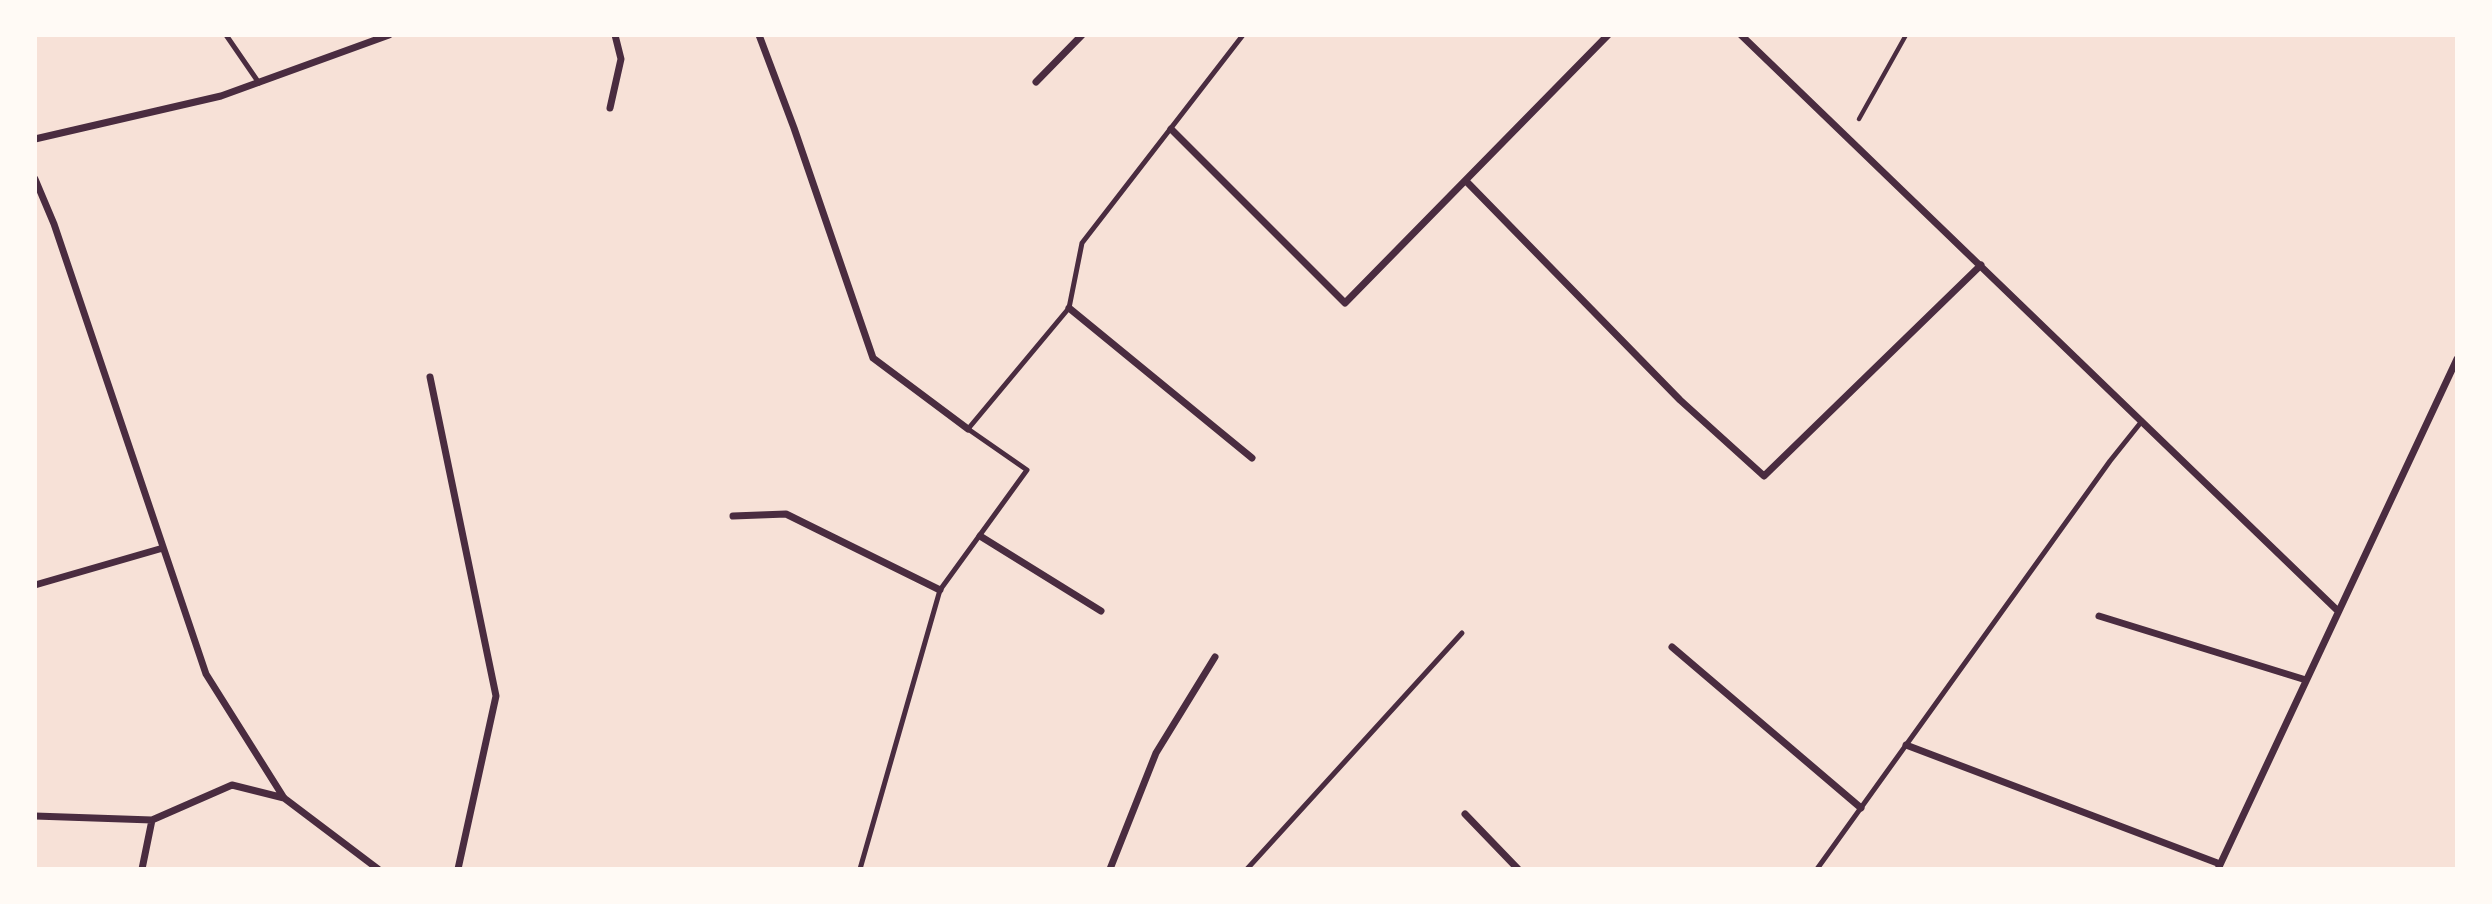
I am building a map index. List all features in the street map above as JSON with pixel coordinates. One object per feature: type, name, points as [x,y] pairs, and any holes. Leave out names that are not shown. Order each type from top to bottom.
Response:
[{"type":"street","points":[[35,139],[221,96],[389,35]]},
{"type":"street","points":[[610,108],[621,59],[615,35]]},
{"type":"street","points":[[758,35],[794,128],[873,358],[968,429]]},
{"type":"street","points":[[1036,82],[1082,35]]},
{"type":"street","points":[[1171,129],[1345,303],[1608,35]]},
{"type":"street","points":[[1741,35],[2338,611]]},
{"type":"street","points":[[35,179],[54,224],[206,674],[284,797],[378,869]]},
{"type":"street","points":[[1466,180],[1680,400],[1764,476],[1981,265]]},
{"type":"street","points":[[1069,307],[1252,458]]},
{"type":"street","points":[[1906,744],[2219,867],[2457,359]]},
{"type":"street","points":[[430,377],[496,696],[458,869]]},
{"type":"street","points":[[733,516],[786,514],[940,590]]},
{"type":"street","points":[[980,536],[1101,611]]},
{"type":"street","points":[[35,585],[163,548]]},
{"type":"street","points":[[2099,616],[2306,680]]},
{"type":"street","points":[[1672,647],[1861,808]]},
{"type":"street","points":[[1110,869],[1156,753],[1215,657]]},
{"type":"street","points":[[35,816],[152,820],[232,785],[284,797]]},
{"type":"street","points":[[1465,814],[1518,869]]},
{"type":"street","points":[[142,869],[152,820]]},
{"type":"lane","points":[[226,35],[259,83]]},
{"type":"lane","points":[[860,869],[940,590],[1027,470],[968,429],[1069,307],[1082,243],[1243,35]]},
{"type":"lane","points":[[1817,869],[2110,461],[2143,421]]},
{"type":"lane","points":[[1247,869],[1462,633]]},
{"type":"path","points":[[1849,138],[1906,35]]}]
